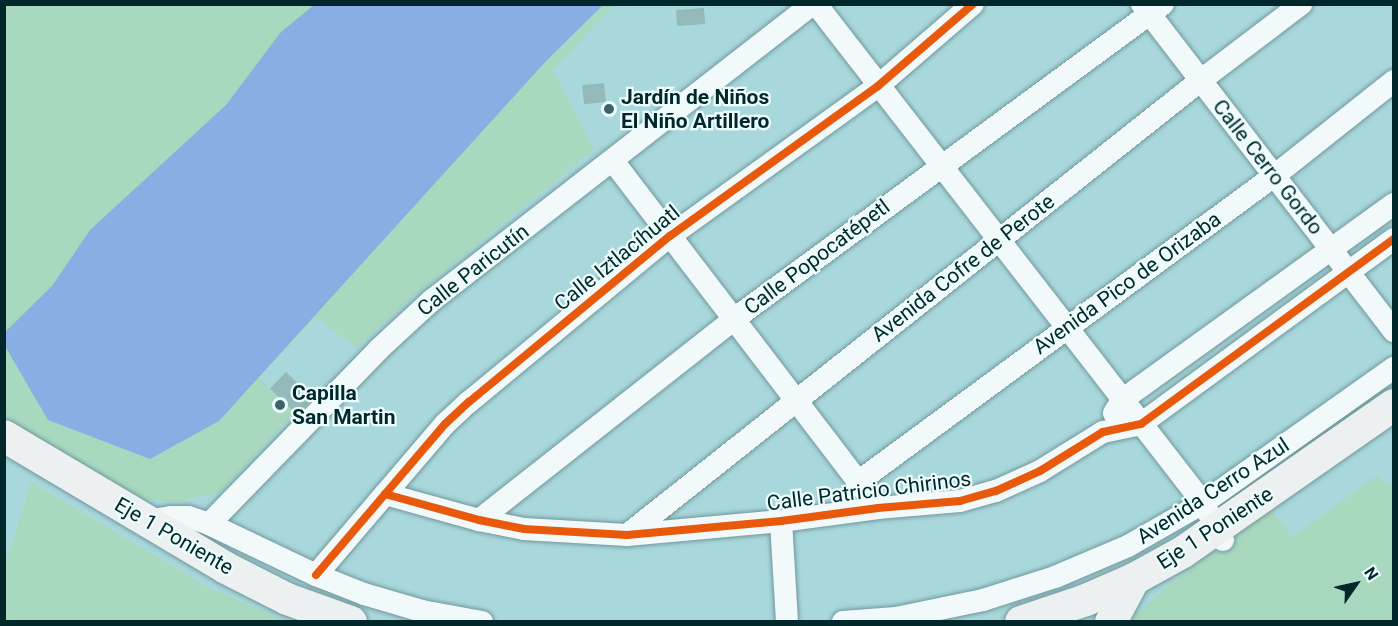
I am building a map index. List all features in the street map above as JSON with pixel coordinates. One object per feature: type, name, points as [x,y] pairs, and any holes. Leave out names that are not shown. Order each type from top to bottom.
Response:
[{"type":"main road","name":"Eje 1 Poniente","points":[[1022,621],[1086,600],[1134,579],[1394,405]]},
{"type":"main road","name":"Eje 1 Poniente","points":[[4,436],[226,568],[287,599],[351,621]]},
{"type":"main road","points":[[1111,621],[1134,579]]},
{"type":"street","points":[[814,4],[1141,424],[1214,525]]},
{"type":"street","name":"Calle Paricutín","points":[[209,524],[403,325],[814,4]]},
{"type":"street","name":"Calle Iztlacíhuatl","points":[[316,576],[445,424],[468,402],[670,236],[878,86],[974,4]]},
{"type":"street","name":"Avenida Cofre de Perote","points":[[627,535],[1201,80],[1301,4]]},
{"type":"street","name":"Calle Cerro Gordo","points":[[1151,8],[1201,80],[1394,331]]},
{"type":"street","name":"Calle Popocatépetl","points":[[479,520],[734,319],[1151,8]]},
{"type":"street","name":"Avenida Pico de Orizaba","points":[[858,482],[1274,176],[1394,81]]},
{"type":"street","points":[[613,161],[878,508]]},
{"type":"street","name":"Calle Patricio Chirinos","points":[[1103,432],[1122,400],[1394,204]]},
{"type":"street","name":"Calle Patricio Chirinos","points":[[385,494],[479,520],[559,532],[627,535],[782,521],[878,508],[960,501],[996,491],[1040,471],[1103,432],[1141,424],[1394,238]]},
{"type":"street","name":"Avenida Cerro Azul","points":[[843,621],[896,618],[983,600],[1055,577],[1128,546],[1214,525],[1394,368]]},
{"type":"street","points":[[146,521],[188,517],[209,524],[316,576],[364,594],[422,610],[482,621]]},
{"type":"street","points":[[782,521],[787,621]]},
{"type":"green space","points":[[5,5],[614,5],[553,70],[594,149],[412,297],[357,348],[316,317],[259,378],[296,411],[221,492],[176,502],[138,498],[5,418]]},
{"type":"green space","points":[[1377,475],[1386,485],[1393,478],[1393,621],[1127,622],[1170,584],[1270,509],[1293,537]]},
{"type":"green space","points":[[31,482],[210,588],[285,621],[5,621],[5,567]]},
{"type":"water","points":[[314,5],[603,5],[547,60],[219,421],[150,459],[48,420],[5,346],[5,332],[52,286],[90,230],[226,105],[281,32]]},
{"type":"building","points":[[704,8],[705,24],[677,26],[676,10]]},
{"type":"building","points":[[604,83],[606,102],[584,104],[582,85]]},
{"type":"building","points":[[286,372],[313,398],[297,414],[270,389]]},
{"type":"cycle path","points":[[316,575],[445,424],[469,402],[670,236],[878,86],[973,4]]},
{"type":"cycle path","points":[[385,494],[479,520],[524,529],[627,535],[960,501],[996,491],[1040,471],[1103,432],[1141,424],[1394,239]]},
{"type":"place","name":"Jardín de Niños El Niño Artillero","points":[[609,109]]},
{"type":"place","name":"Capilla San Martin","points":[[280,405]]}]
